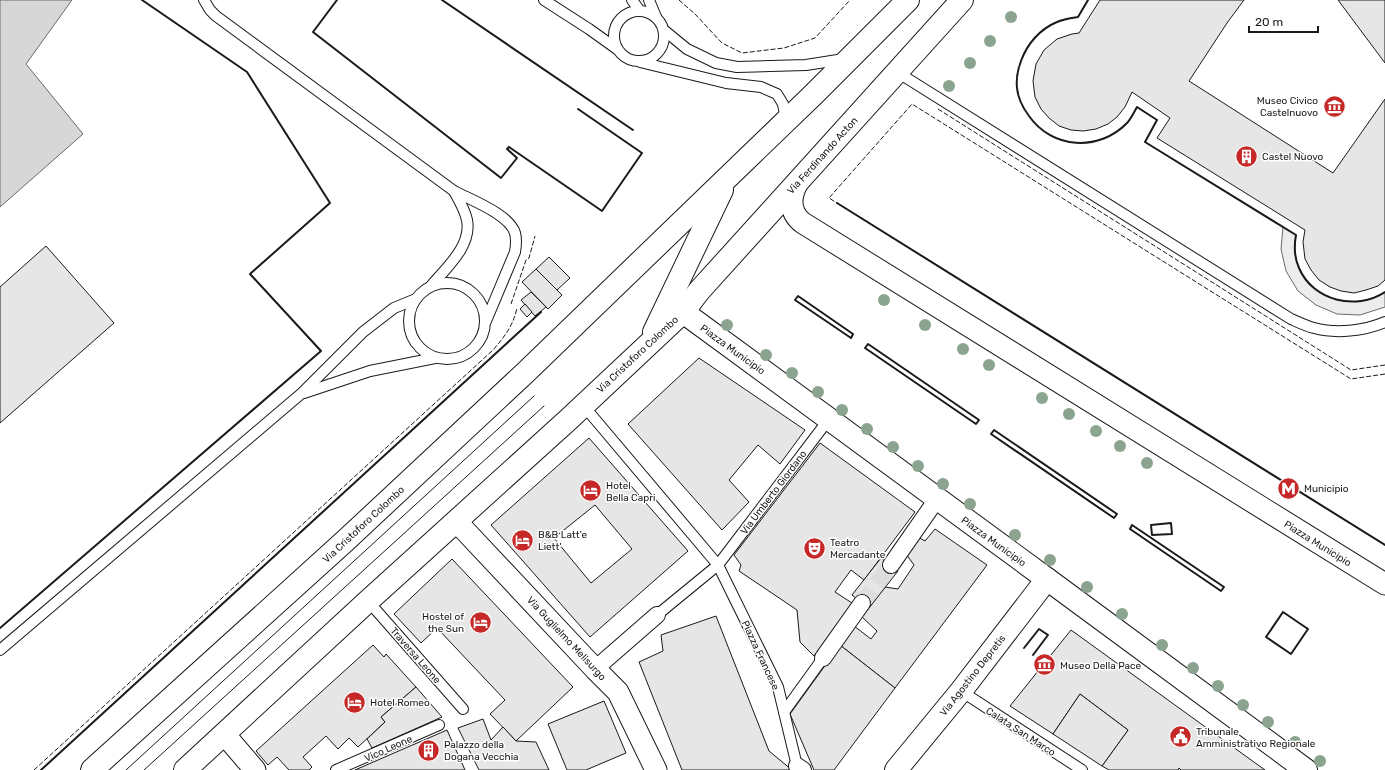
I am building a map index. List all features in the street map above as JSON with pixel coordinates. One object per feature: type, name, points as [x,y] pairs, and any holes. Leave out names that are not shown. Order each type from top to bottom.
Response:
[{"type":"main road","points":[[649,344],[728,176],[908,0]]},
{"type":"main road","name":"Via Ferdinando Acton","points":[[683,312],[799,180],[962,0]]},
{"type":"main road","name":"Via Cristoforo Colombo","points":[[92,770],[351,536],[520,378],[728,176]]},
{"type":"main road","name":"Via Cristoforo Colombo","points":[[185,770],[683,312]]},
{"type":"main road","name":"Piazza Municipio","points":[[683,312],[1306,770]]},
{"type":"main road","name":"Via Agostino Depretis","points":[[896,770],[961,691],[1047,579]]},
{"type":"street","name":"Piazza Municipio","points":[[799,180],[793,192],[792,203],[794,214],[803,223],[1385,584]]},
{"type":"street","points":[[891,565],[937,499]]},
{"type":"street","name":"Via Guglielmo Melisurgo","points":[[456,521],[595,670],[618,692],[656,770]]},
{"type":"street","points":[[823,658],[862,604]]},
{"type":"street","points":[[595,670],[657,615]]},
{"type":"street","points":[[224,735],[255,770]]},
{"type":"lane","points":[[204,0],[216,16],[454,191],[497,214],[510,223],[515,232],[515,252],[486,320]]},
{"type":"lane","points":[[544,0],[589,29],[617,49],[628,59],[726,83],[761,87],[777,94],[783,104],[786,120]]},
{"type":"lane","points":[[632,0],[640,11]]},
{"type":"lane","points":[[640,62],[657,56],[665,40],[661,23],[656,17],[649,0]]},
{"type":"lane","points":[[617,49],[614,34],[619,20],[625,15],[640,11],[648,12],[656,17]]},
{"type":"lane","points":[[664,31],[687,50],[716,63],[737,67],[806,65],[850,58]]},
{"type":"lane","points":[[897,72],[1291,319],[1314,328],[1336,331],[1357,330],[1385,322]]},
{"type":"lane","points":[[431,286],[449,283],[459,285],[468,288],[481,302],[485,311],[485,330],[481,340],[475,348],[467,354],[458,358],[447,360],[435,358],[426,354],[418,347],[411,333],[409,318],[411,308],[416,299],[431,286],[457,255],[464,244],[467,233],[467,220],[454,191]]},
{"type":"lane","points":[[0,650],[302,393],[363,332],[394,308],[416,299]]},
{"type":"lane","points":[[302,393],[370,371],[435,358]]},
{"type":"lane","name":"Piazza Francese","points":[[583,405],[718,565],[778,687],[800,768]]},
{"type":"lane","name":"Via Umberto Giordano","points":[[718,565],[829,419]]},
{"type":"lane","points":[[657,615],[718,565]]},
{"type":"lane","name":"Traversa Leone","points":[[368,601],[463,709]]},
{"type":"lane","points":[[784,712],[823,658]]},
{"type":"lane","name":"Calata San Marco","points":[[961,691],[1082,770]]},
{"type":"lane","name":"Vico Leone","points":[[336,770],[439,725]]},
{"type":"shaded area","points":[[0,0],[72,0],[26,64],[83,134],[0,207]]},
{"type":"shaded area","points":[[1283,227],[1296,235],[1295,252],[1297,264],[1306,279],[1314,288],[1336,300],[1349,301],[1361,301],[1374,298],[1385,292],[1385,307],[1360,315],[1337,314],[1316,305],[1298,291],[1286,271],[1281,249]]},
{"type":"building","name":"Castel Nuovo","points":[[1100,0],[1244,0],[1189,81],[1333,173],[1385,99],[1385,280],[1378,286],[1354,293],[1341,291],[1330,287],[1319,280],[1305,259],[1303,242],[1305,230],[1157,138],[1170,118],[1132,92],[1125,107],[1117,117],[1108,124],[1096,129],[1083,131],[1071,130],[1059,126],[1049,118],[1041,109],[1035,97],[1033,81],[1036,64],[1044,50],[1057,39],[1079,33]]},
{"type":"building","points":[[1338,0],[1385,0],[1385,63]]},
{"type":"building","points":[[46,246],[114,323],[0,423],[0,287]]},
{"type":"building","points":[[549,257],[570,278],[557,290],[536,269]]},
{"type":"building","points":[[536,269],[562,295],[548,309],[522,282]]},
{"type":"building","points":[[531,292],[546,307],[535,316],[521,300]]},
{"type":"building","points":[[525,304],[532,312],[527,317],[520,309]]},
{"type":"building","points":[[699,358],[805,430],[780,464],[758,445],[729,480],[749,502],[722,530],[628,424]]},
{"type":"building","points":[[589,438],[688,551],[590,637],[491,525]],"holes":[[[595,505],[632,549],[591,583],[554,538]]]},
{"type":"building","name":"Teatro Mercadante","points":[[820,443],[915,512],[864,580],[851,570],[835,592],[852,603],[814,656],[800,642],[797,610],[739,571],[741,565],[734,555]]},
{"type":"building","points":[[935,529],[987,565],[895,688],[840,645],[854,626],[871,639],[877,631],[862,617],[885,587],[898,589],[914,565],[906,554],[918,537],[925,541]]},
{"type":"building","points":[[881,558],[898,571],[869,608],[852,595]]},
{"type":"building","points":[[452,559],[573,687],[516,741],[490,714],[505,700],[437,628],[421,643],[394,614]]},
{"type":"building","points":[[716,616],[769,751],[792,770],[682,770],[639,662],[663,651],[661,635]]},
{"type":"building","points":[[1071,630],[1265,770],[1181,770],[1179,768],[1178,770],[1109,770],[1102,766],[1128,730],[1080,694],[1053,734],[1010,706]]},
{"type":"building","name":"Hotel Romeo","points":[[373,645],[384,657],[386,654],[416,687],[381,717],[385,722],[358,747],[349,738],[338,749],[326,736],[303,757],[312,767],[309,770],[289,770],[277,757],[268,765],[256,751]]},
{"type":"building","points":[[840,645],[895,688],[834,770],[814,770],[790,714]]},
{"type":"building","points":[[416,687],[442,717],[372,748],[367,739],[385,722],[381,717]]},
{"type":"building","points":[[1080,694],[1128,730],[1102,766],[1053,734]]},
{"type":"building","points":[[604,701],[626,753],[586,770],[567,770],[548,724]]},
{"type":"building","points":[[483,719],[491,740],[503,727],[516,741],[536,742],[549,770],[479,770],[458,728]]},
{"type":"building","name":"Palazzo della Dogana Vecchia","points":[[447,730],[465,770],[355,770]]},
{"type":"tunnel","points":[[862,603],[891,565]]},
{"type":"tram line","points":[[126,770],[534,396]]},
{"type":"tram line","points":[[144,770],[544,406]]},
{"type":"fence","points":[[679,0],[695,14],[722,43],[742,53],[784,48],[815,38],[850,0]]},
{"type":"fence","points":[[1385,374],[1351,379],[912,104],[829,198],[1385,545]]},
{"type":"fence","points":[[938,109],[1351,370],[1385,365]]},
{"type":"fence","points":[[511,304],[526,260],[529,258],[535,236]]},
{"type":"fence","points":[[34,770],[493,350],[508,330],[517,308]]},
{"type":"wall","points":[[0,628],[321,351],[250,274],[330,203],[247,72],[142,0]]},
{"type":"wall","points":[[337,0],[313,32],[501,178],[517,158],[507,149],[509,147]]},
{"type":"wall","points":[[442,0],[633,130]]},
{"type":"wall","points":[[1088,0],[1078,17],[1059,21],[1040,33],[1031,43],[1021,61],[1017,78],[1018,95],[1027,113],[1039,127],[1050,135],[1063,140],[1076,143],[1090,142],[1103,139],[1116,132],[1128,121],[1137,107],[1157,120],[1145,142],[1296,235],[1295,252],[1297,264],[1306,279],[1314,288],[1336,300],[1349,301],[1361,301],[1374,298],[1385,292]]},
{"type":"wall","points":[[509,147],[602,211],[642,153],[578,109]]},
{"type":"wall","points":[[837,203],[1385,545]]},
{"type":"wall","points":[[798,296],[853,334],[851,338],[795,300],[798,296]]},
{"type":"wall","points":[[41,770],[541,312]]},
{"type":"wall","points":[[868,344],[979,420],[976,424],[865,348],[868,344]]},
{"type":"wall","points":[[994,430],[1117,514],[1114,518],[991,434],[994,430]]},
{"type":"wall","points":[[1171,523],[1172,534],[1152,535],[1151,525],[1171,523]]},
{"type":"wall","points":[[1132,525],[1224,587],[1221,591],[1130,529],[1132,525]]},
{"type":"wall","points":[[1283,612],[1308,629],[1291,654],[1266,637],[1283,612]]},
{"type":"wall","points":[[1024,648],[1039,629],[1048,635],[1033,655]]},
{"type":"place","name":"Museo Civico Castelnuovo","points":[[1334,106]]},
{"type":"place","name":"Castel Nuovo","points":[[1246,156]]},
{"type":"place","name":"Municipio","points":[[1288,488]]},
{"type":"place","name":"Hotel Bella Capri","points":[[591,491]]},
{"type":"place","name":"B&B Latt'e Liett'","points":[[522,540]]},
{"type":"place","name":"Teatro Mercadante","points":[[814,548]]},
{"type":"place","name":"Hostel of the Sun","points":[[480,622]]},
{"type":"place","name":"Museo Della Pace","points":[[1044,665]]},
{"type":"place","name":"Hotel Romeo","points":[[354,702]]},
{"type":"place","name":"Tribunale Amministrativo Regionale","points":[[1180,737]]},
{"type":"place","name":"Palazzo della Dogana Vecchia","points":[[428,750]]}]
